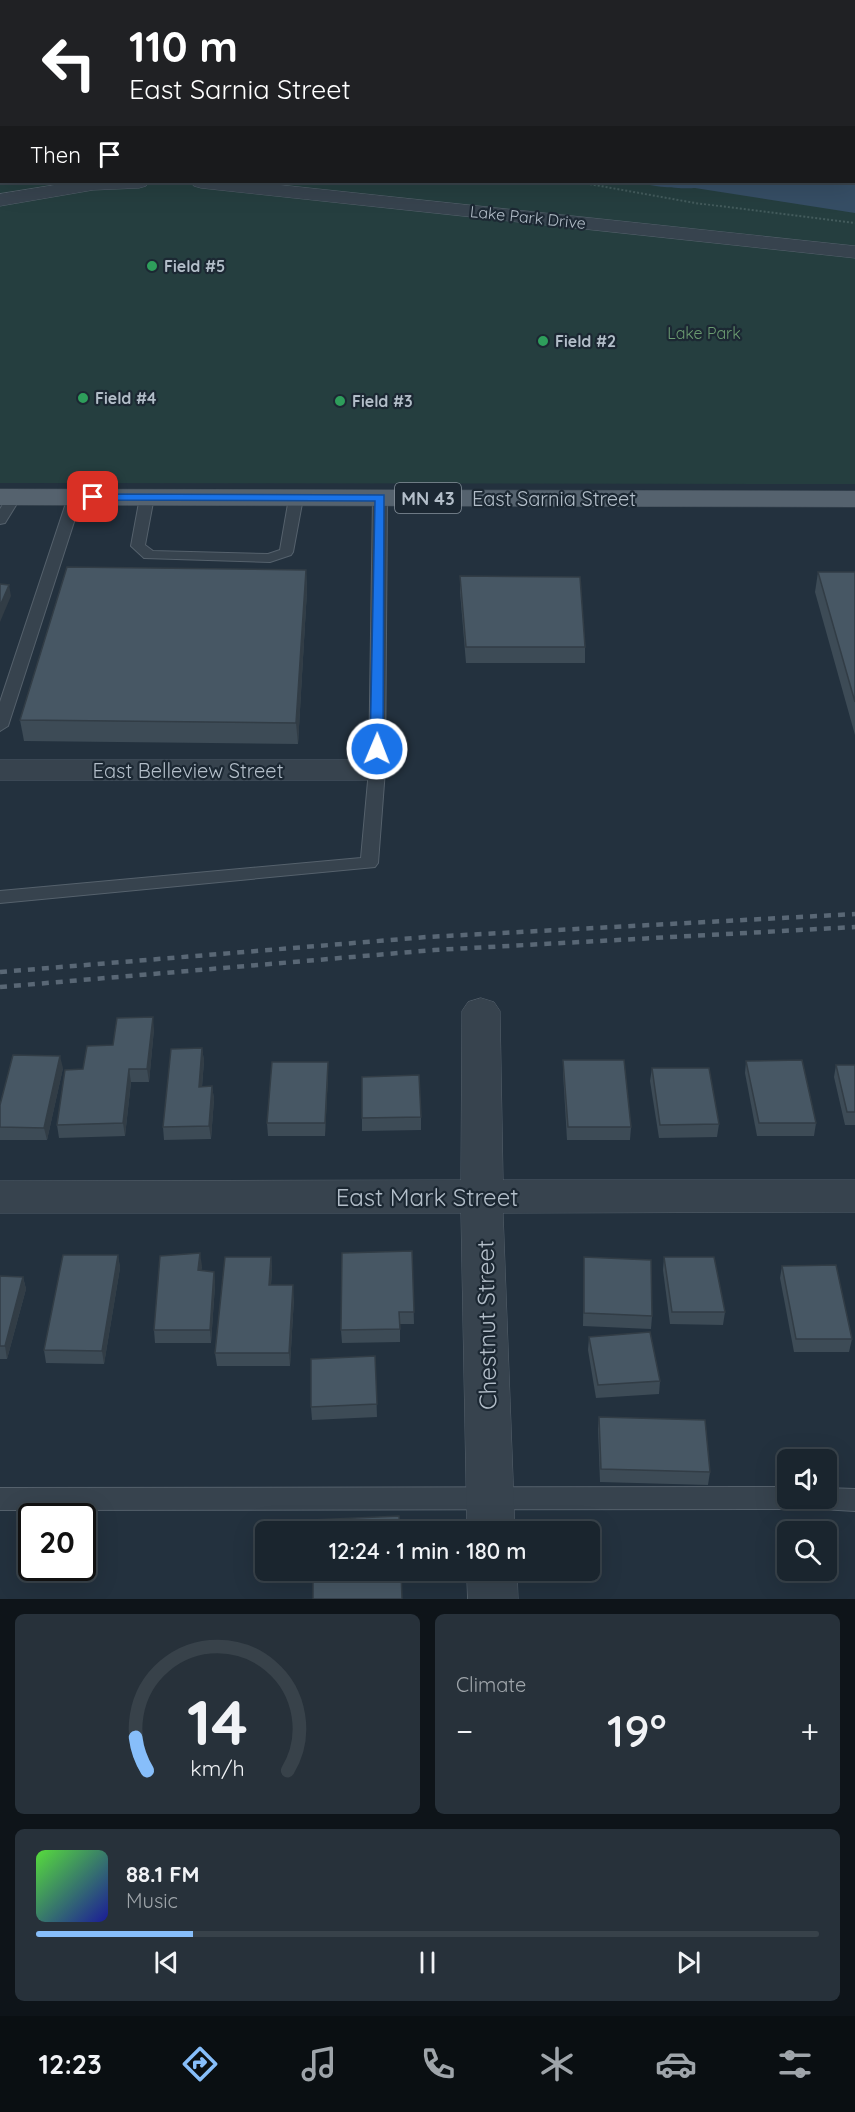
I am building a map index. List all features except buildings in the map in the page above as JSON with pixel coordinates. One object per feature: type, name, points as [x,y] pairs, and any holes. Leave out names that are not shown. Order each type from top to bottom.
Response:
[{"type":"main road","name":"East Sarnia Street","points":[[7,497],[855,499]]},
{"type":"street","points":[[0,200],[93,184],[116,183]]},
{"type":"street","name":"Lake Park Drive","points":[[210,183],[855,252]]},
{"type":"street","name":"East Belleview Street","points":[[0,770],[377,770]]},
{"type":"street","name":"Chestnut Street","points":[[481,1011],[482,1197],[491,1515]]},
{"type":"street","name":"East Mark Street","points":[[0,1197],[855,1196]]},
{"type":"street","points":[[492,1581],[493,1599]]},
{"type":"lane","points":[[0,520],[7,497]]},
{"type":"lane","points":[[0,726],[75,497]]},
{"type":"lane","points":[[147,497],[138,546],[149,555],[270,558],[286,552],[296,498]]},
{"type":"lane","points":[[0,897],[369,863],[377,770],[380,498]]},
{"type":"lane","points":[[0,1499],[491,1515],[777,1499]]},
{"type":"lane","points":[[837,1499],[855,1500]]},
{"type":"path","points":[[584,183],[695,203],[855,223]]},
{"type":"green space","name":"Lake Park","points":[[0,183],[855,183],[855,484],[0,483]]},
{"type":"water","points":[[643,183],[855,183],[855,213],[695,188]]},
{"type":"railway","points":[[0,972],[427,937],[855,914]]},
{"type":"railway","points":[[0,987],[434,950],[855,927]]},
{"type":"place","name":"Field #5","points":[[152,266]]},
{"type":"place","name":"Field #2","points":[[543,341]]},
{"type":"place","name":"Field #4","points":[[83,398]]},
{"type":"place","name":"Field #3","points":[[340,401]]},
{"type":"route","points":[[93,497],[380,498],[377,749]]}]
